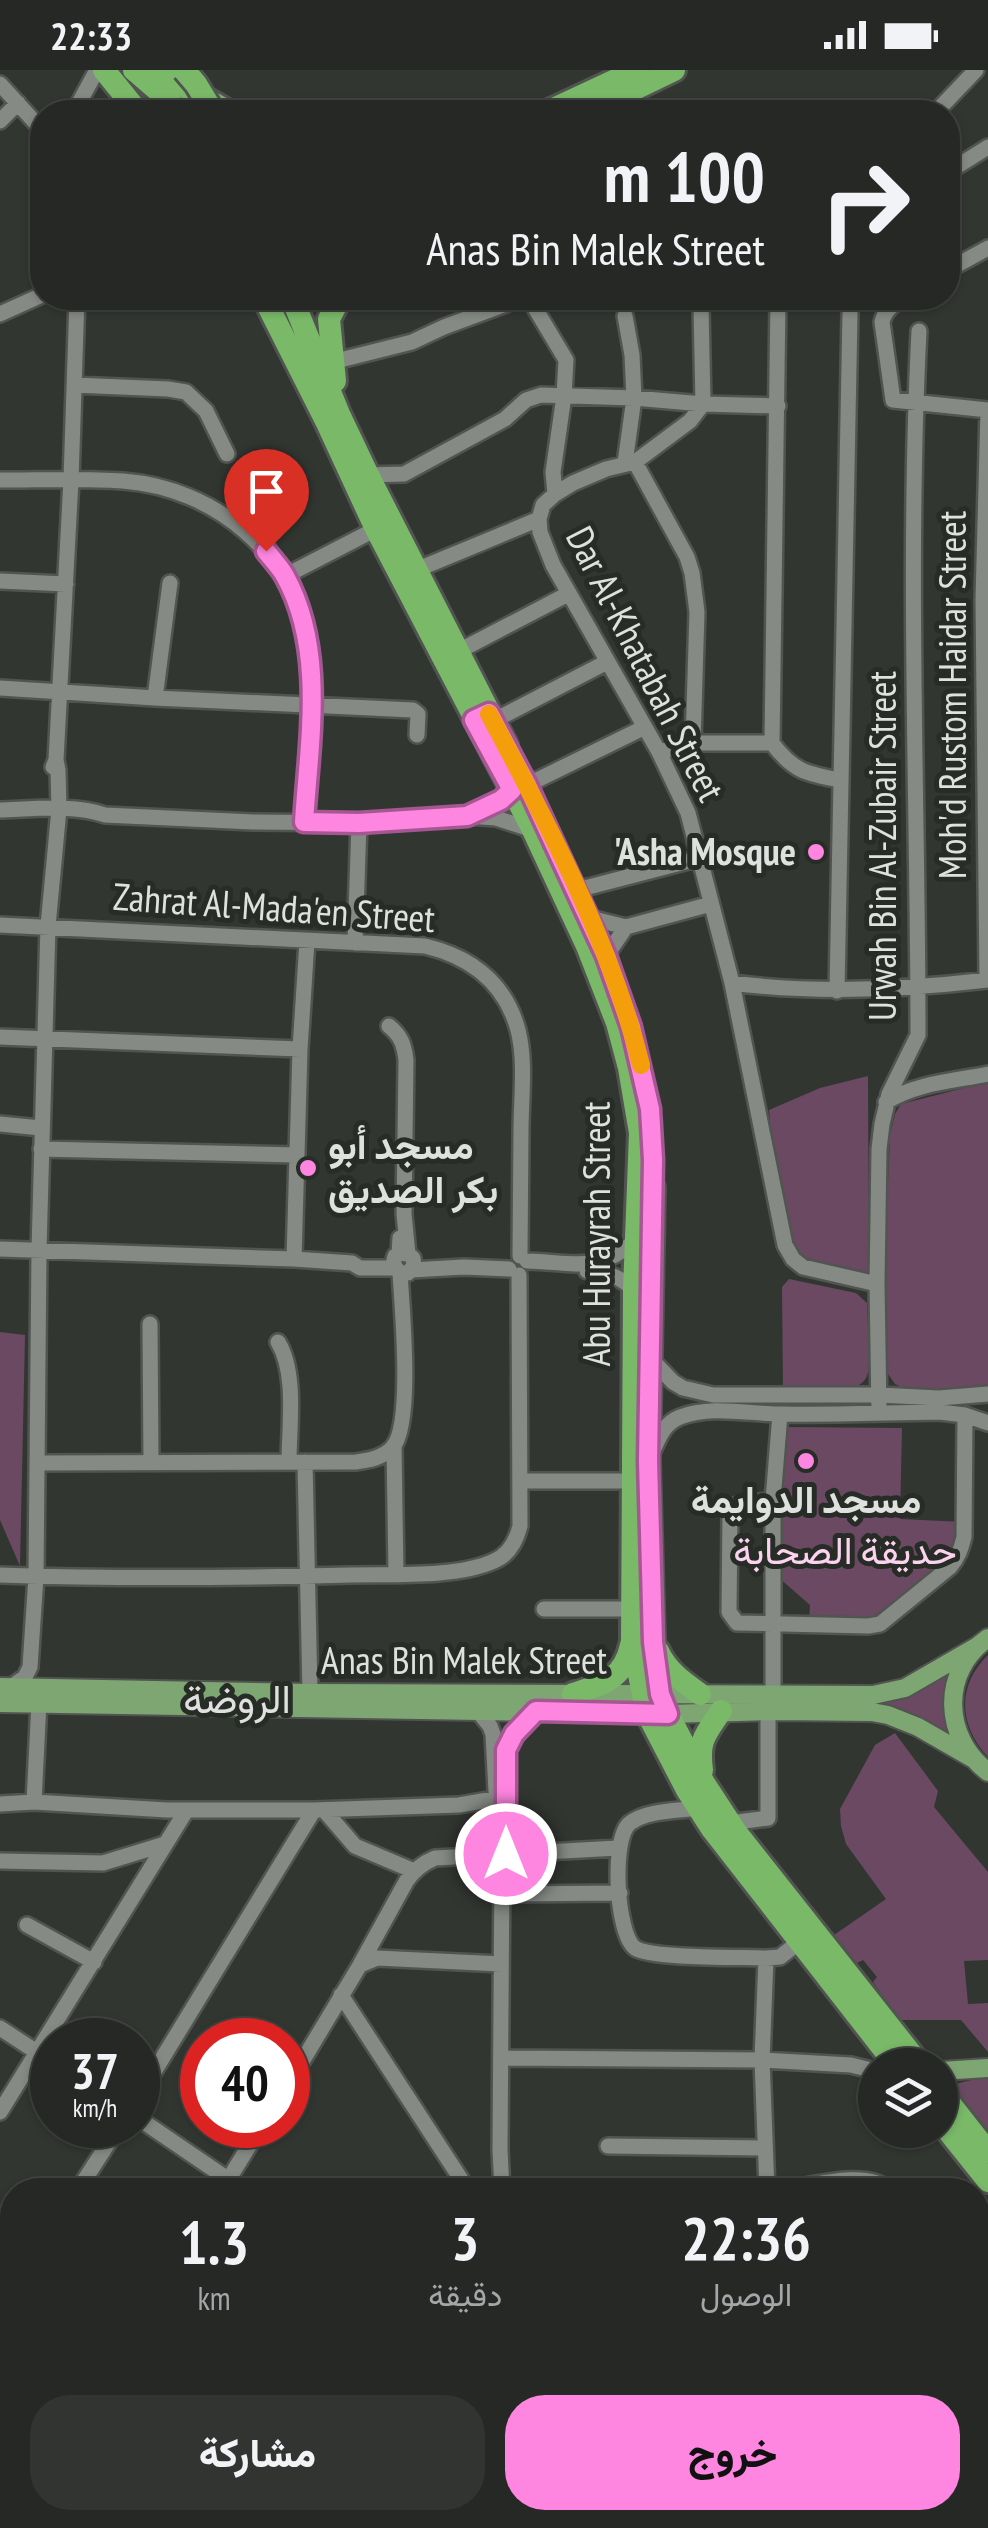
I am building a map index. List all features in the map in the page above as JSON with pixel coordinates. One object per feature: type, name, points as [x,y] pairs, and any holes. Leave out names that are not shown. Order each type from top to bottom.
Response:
[{"type":"highway","points":[[100,70],[132,100]]},
{"type":"highway","points":[[134,70],[202,100]]},
{"type":"highway","points":[[581,100],[674,70]]},
{"type":"highway","points":[[606,100],[637,80]]},
{"type":"highway","points":[[617,100],[637,80]]},
{"type":"highway","points":[[175,87],[196,84],[206,100]]},
{"type":"highway","points":[[124,93],[129,100]]},
{"type":"highway","name":"Abu Hurayrah Street","points":[[270,310],[376,529],[485,718],[577,890],[631,1027],[650,1109],[653,1160],[642,1642]]},
{"type":"highway","name":"Abu Hurayrah Street","points":[[297,310],[339,414],[457,652],[470,694]]},
{"type":"highway","points":[[334,310],[329,319],[339,414]]},
{"type":"highway","name":"Abu Hurayrah Street","points":[[520,788],[533,830],[617,1024],[640,1133],[634,1290],[632,1610],[654,1704]]},
{"type":"highway","points":[[573,1694],[616,1675],[642,1642],[700,1694]]},
{"type":"highway","points":[[654,1704],[730,1823],[907,2048]]},
{"type":"highway","points":[[654,1704],[698,1808],[883,2048]]},
{"type":"highway","points":[[704,1783],[700,1750],[703,1736],[720,1711]]},
{"type":"highway","points":[[958,2114],[988,2152]]},
{"type":"highway","points":[[958,2144],[986,2178]]},
{"type":"main road","points":[[200,70],[219,100]]},
{"type":"main road","points":[[984,1640],[964,1663],[952,1702],[957,1731],[972,1758],[988,1773]]},
{"type":"main road","name":"Anas Bin Malek Street","points":[[6,1686],[573,1694],[720,1711],[890,1693],[906,1688],[984,1640]]},
{"type":"main road","name":"Anas Bin Malek Street","points":[[0,1703],[536,1711],[654,1704],[700,1694],[888,1715],[972,1758]]},
{"type":"main road","points":[[958,2070],[988,2068]]},
{"type":"street","points":[[81,100],[100,70]]},
{"type":"street","points":[[947,100],[976,70]]},
{"type":"street","points":[[0,84],[30,116]]},
{"type":"street","points":[[0,122],[18,103]]},
{"type":"street","points":[[960,164],[988,147]]},
{"type":"street","points":[[960,260],[988,248]]},
{"type":"street","points":[[0,314],[30,301]]},
{"type":"street","points":[[6,1686],[25,1677],[32,1656],[38,1462],[38,1250],[53,861],[50,850],[58,770],[76,310]]},
{"type":"street","points":[[332,362],[412,342],[491,310]]},
{"type":"street","points":[[533,310],[566,360],[553,472],[555,494]]},
{"type":"street","points":[[700,310],[703,404]]},
{"type":"street","points":[[778,310],[772,743],[793,767],[840,780]]},
{"type":"street","points":[[887,310],[882,322],[891,396],[896,402],[988,411]]},
{"type":"street","points":[[837,990],[850,313]]},
{"type":"street","points":[[625,316],[634,398],[630,463],[687,557],[692,573],[697,612],[693,743]]},
{"type":"street","name":"Urwah Bin Al-Zubair Street","points":[[879,1413],[879,1149],[886,1102],[917,1041],[914,654],[919,331]]},
{"type":"street","points":[[74,386],[186,392],[206,411],[227,454]]},
{"type":"street","points":[[383,505],[404,474],[506,418],[526,400],[541,395],[778,406]]},
{"type":"street","name":"Dar Al-Khatabah Street","points":[[703,404],[690,420],[630,463],[573,483],[555,494],[543,505],[538,519],[540,532],[553,566],[659,752],[688,813],[732,983],[785,1245],[803,1267],[877,1284]]},
{"type":"street","name":"Moh'd Rustom Haidar Street","points":[[987,980],[983,600],[988,411]]},
{"type":"street","points":[[368,475],[404,474]]},
{"type":"street","points":[[0,480],[125,481],[159,487],[221,512],[266,551],[285,576],[310,650],[304,822]]},
{"type":"street","points":[[416,570],[538,519]]},
{"type":"street","points":[[285,576],[376,529]]},
{"type":"street","points":[[0,581],[66,584]]},
{"type":"street","points":[[155,698],[170,583]]},
{"type":"street","points":[[457,652],[568,594]]},
{"type":"street","points":[[485,718],[608,662]]},
{"type":"street","points":[[0,688],[416,711],[416,735]]},
{"type":"street","points":[[467,816],[643,728]]},
{"type":"street","points":[[659,752],[693,743],[772,743]]},
{"type":"street","points":[[3,810],[16,817],[54,814],[97,819],[105,815],[359,823],[467,816],[496,818],[533,830]]},
{"type":"street","points":[[355,942],[359,823]]},
{"type":"street","points":[[577,890],[700,858]]},
{"type":"street","points":[[590,918],[626,927],[710,904]]},
{"type":"street","name":"Zahrat Al-Mada'en Street","points":[[0,925],[425,946],[451,952],[474,964],[506,1003],[518,1031],[521,1067],[520,1526],[504,1556],[462,1570],[396,1574],[0,1574]]},
{"type":"street","points":[[606,956],[626,927]]},
{"type":"street","points":[[294,1259],[307,941]]},
{"type":"street","points":[[732,983],[837,990],[918,988],[987,980]]},
{"type":"street","points":[[389,1026],[404,1045],[406,1060],[404,1406],[394,1446],[396,1574]]},
{"type":"street","points":[[0,1038],[300,1048]]},
{"type":"street","points":[[886,1102],[908,1091],[988,1074]]},
{"type":"street","points":[[0,1124],[42,1128]]},
{"type":"street","points":[[41,1149],[297,1154]]},
{"type":"street","points":[[0,1249],[294,1259],[352,1263],[360,1268],[404,1263],[586,1264],[614,1257],[635,1241]]},
{"type":"street","points":[[519,1265],[604,1272],[619,1276],[634,1290]]},
{"type":"street","points":[[150,1324],[151,1463]]},
{"type":"street","points":[[278,1342],[289,1374],[307,1576],[310,1693]]},
{"type":"street","points":[[651,1360],[672,1382],[713,1395],[939,1398],[988,1394]]},
{"type":"street","points":[[648,1461],[664,1428],[681,1417],[721,1411],[965,1414],[988,1422]]},
{"type":"street","points":[[730,1823],[768,1818],[773,1500],[780,1414]]},
{"type":"street","points":[[773,1500],[737,1505],[730,1514],[729,1612],[737,1623],[873,1626],[886,1620],[957,1559],[964,1537],[965,1414]]},
{"type":"street","points":[[38,1462],[371,1460],[394,1446]]},
{"type":"street","points":[[520,1481],[633,1481]]},
{"type":"street","points":[[544,1610],[632,1610]]},
{"type":"street","points":[[32,1656],[42,1675],[64,1688]]},
{"type":"street","points":[[34,1802],[39,1702]]},
{"type":"street","points":[[477,1710],[494,1734],[501,1803],[501,2178]]},
{"type":"street","points":[[501,1803],[509,1741],[536,1711]]},
{"type":"street","points":[[0,1804],[319,1810],[459,1805],[475,1809],[501,1803]]},
{"type":"street","points":[[698,1808],[639,1818],[622,1832],[618,1848],[622,1924],[632,1946],[643,1952],[766,1958],[780,1957],[799,1942]]},
{"type":"street","points":[[59,2018],[186,1810]]},
{"type":"street","points":[[319,1810],[355,1846],[414,1871]]},
{"type":"street","points":[[160,2063],[319,1810]]},
{"type":"street","points":[[0,1861],[103,1864],[166,1844]]},
{"type":"street","points":[[310,2047],[414,1871],[435,1858],[502,1858],[618,1848]]},
{"type":"street","points":[[502,1894],[620,1893]]},
{"type":"street","points":[[27,1924],[94,1962]]},
{"type":"street","points":[[360,1965],[378,1958],[500,1964]]},
{"type":"street","points":[[766,1958],[762,2060],[766,2178]]},
{"type":"street","points":[[341,1995],[460,2178]]},
{"type":"street","points":[[0,2028],[30,2047]]},
{"type":"street","points":[[851,2065],[879,2043]]},
{"type":"street","points":[[501,2058],[762,2060],[858,2066]]},
{"type":"street","points":[[0,2112],[30,2065]]},
{"type":"street","points":[[160,2135],[216,2178]]},
{"type":"street","points":[[608,2146],[764,2148]]},
{"type":"street","points":[[86,2178],[105,2148]]},
{"type":"street","points":[[229,2178],[248,2148]]},
{"type":"green space","points":[[868,1076],[869,1275],[815,1265],[799,1257],[792,1248],[777,1189],[769,1110],[820,1088]]},
{"type":"green space","points":[[988,1082],[988,1388],[910,1391],[895,1384],[884,1368],[890,1135],[895,1114],[901,1104]]},
{"type":"green space","points":[[789,1279],[856,1293],[867,1303],[869,1362],[862,1383],[842,1390],[783,1390],[782,1287]]},
{"type":"green space","points":[[0,1332],[25,1335],[20,1566],[0,1520]]},
{"type":"green space","name":"حديقة الصحابة","points":[[784,1427],[902,1428],[900,1519],[964,1522],[953,1569],[873,1622],[809,1622],[810,1605],[778,1577]]},
{"type":"green space","points":[[988,1655],[988,1757],[971,1732],[965,1706],[970,1680]]},
{"type":"green space","points":[[955,1665],[956,1745],[860,1706]]},
{"type":"green space","points":[[895,1733],[938,1791],[934,1807],[988,1872],[988,1960],[964,1961],[968,2004],[988,2003],[988,2052],[961,2020],[899,2020],[873,1982],[877,1977],[863,1960],[857,1963],[834,1935],[886,1899],[846,1844],[840,1809],[875,1745]]},
{"type":"green space","points":[[988,2076],[988,2132],[958,2094],[958,2083]]},
{"type":"slow traffic","points":[[489,714],[590,918],[631,1027],[641,1065]]},
{"type":"place","name":"'Asha Mosque","points":[[816,852]]},
{"type":"place","name":"مسجد أبو بكر الصديق","points":[[308,1168]]},
{"type":"place","name":"مسجد الدوايمة","points":[[806,1461]]},
{"type":"district","name":"الروضة","points":[[237,1699]]},
{"type":"route","points":[[266,551],[285,576],[310,650],[304,822],[359,823],[467,816],[501,800],[512,790],[474,720],[489,713],[527,785],[606,956],[631,1027],[650,1109],[653,1160],[648,1461],[653,1642],[660,1694],[668,1714],[536,1711],[514,1734],[506,1750],[506,1854]]}]
